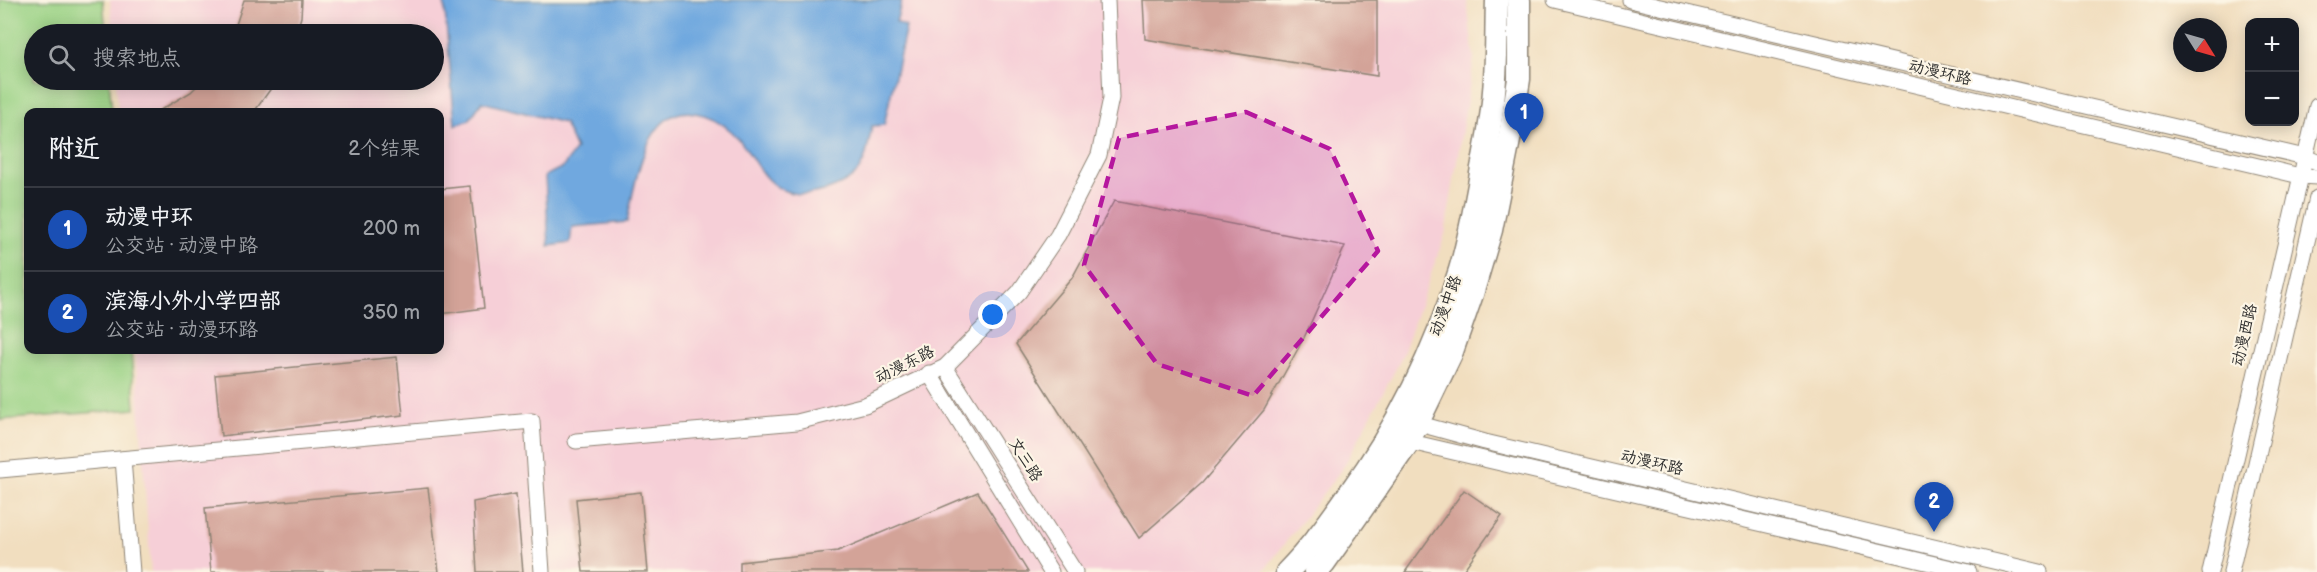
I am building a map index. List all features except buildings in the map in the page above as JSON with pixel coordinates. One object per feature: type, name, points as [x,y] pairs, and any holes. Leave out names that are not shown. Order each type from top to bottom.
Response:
[{"type":"street","name":"动漫东路","points":[[576,441],[797,422],[865,405],[945,367],[1018,292],[1058,235],[1099,155],[1111,98],[1107,0]]},
{"type":"street","name":"动漫中路","points":[[1287,572],[1338,510],[1369,467],[1403,430],[1460,270],[1472,223],[1494,93],[1497,0]]},
{"type":"street","name":"动漫中路","points":[[1315,572],[1324,562],[1451,354],[1491,230],[1519,79],[1519,0]]},
{"type":"street","name":"动漫环路","points":[[1555,0],[2300,176],[2317,177]]},
{"type":"street","name":"动漫环路","points":[[1630,0],[2311,159]]},
{"type":"street","name":"动漫西路","points":[[2210,572],[2300,176],[2311,159],[2317,106]]},
{"type":"street","points":[[2230,572],[2317,198]]},
{"type":"street","name":"文三路","points":[[945,367],[1075,572]]},
{"type":"street","points":[[929,373],[1051,572]]},
{"type":"street","points":[[0,470],[532,421],[542,572]]},
{"type":"street","name":"动漫环路","points":[[1403,430],[1575,479],[1969,572]]},
{"type":"street","name":"动漫环路","points":[[1403,430],[2040,572]]},
{"type":"street","points":[[123,459],[132,572]]},
{"type":"highlighted area","points":[[1246,112],[1330,149],[1378,251],[1253,396],[1157,364],[1084,265],[1119,138]]},
{"type":"shaded area","points":[[110,0],[1467,0],[1474,58],[1445,234],[1401,359],[1344,466],[1263,572],[151,572],[135,354],[444,354],[444,108],[118,108],[117,90],[444,90],[444,24],[112,24]]},
{"type":"green space","points":[[0,0],[103,0],[105,24],[24,24],[24,90],[110,90],[112,108],[24,108],[24,354],[131,354],[135,409],[0,420]]},
{"type":"water","points":[[444,0],[902,0],[896,22],[906,27],[884,125],[872,126],[862,165],[851,178],[842,184],[812,193],[787,192],[766,177],[738,138],[723,124],[700,114],[678,114],[664,121],[653,135],[645,151],[638,170],[627,222],[572,227],[570,243],[549,246],[545,176],[563,167],[576,149],[564,123],[482,102],[469,120],[455,125]]},
{"type":"place","name":"动漫中环","points":[[1524,143]]},
{"type":"place","name":"滨海小外小学四部","points":[[1934,532]]}]
